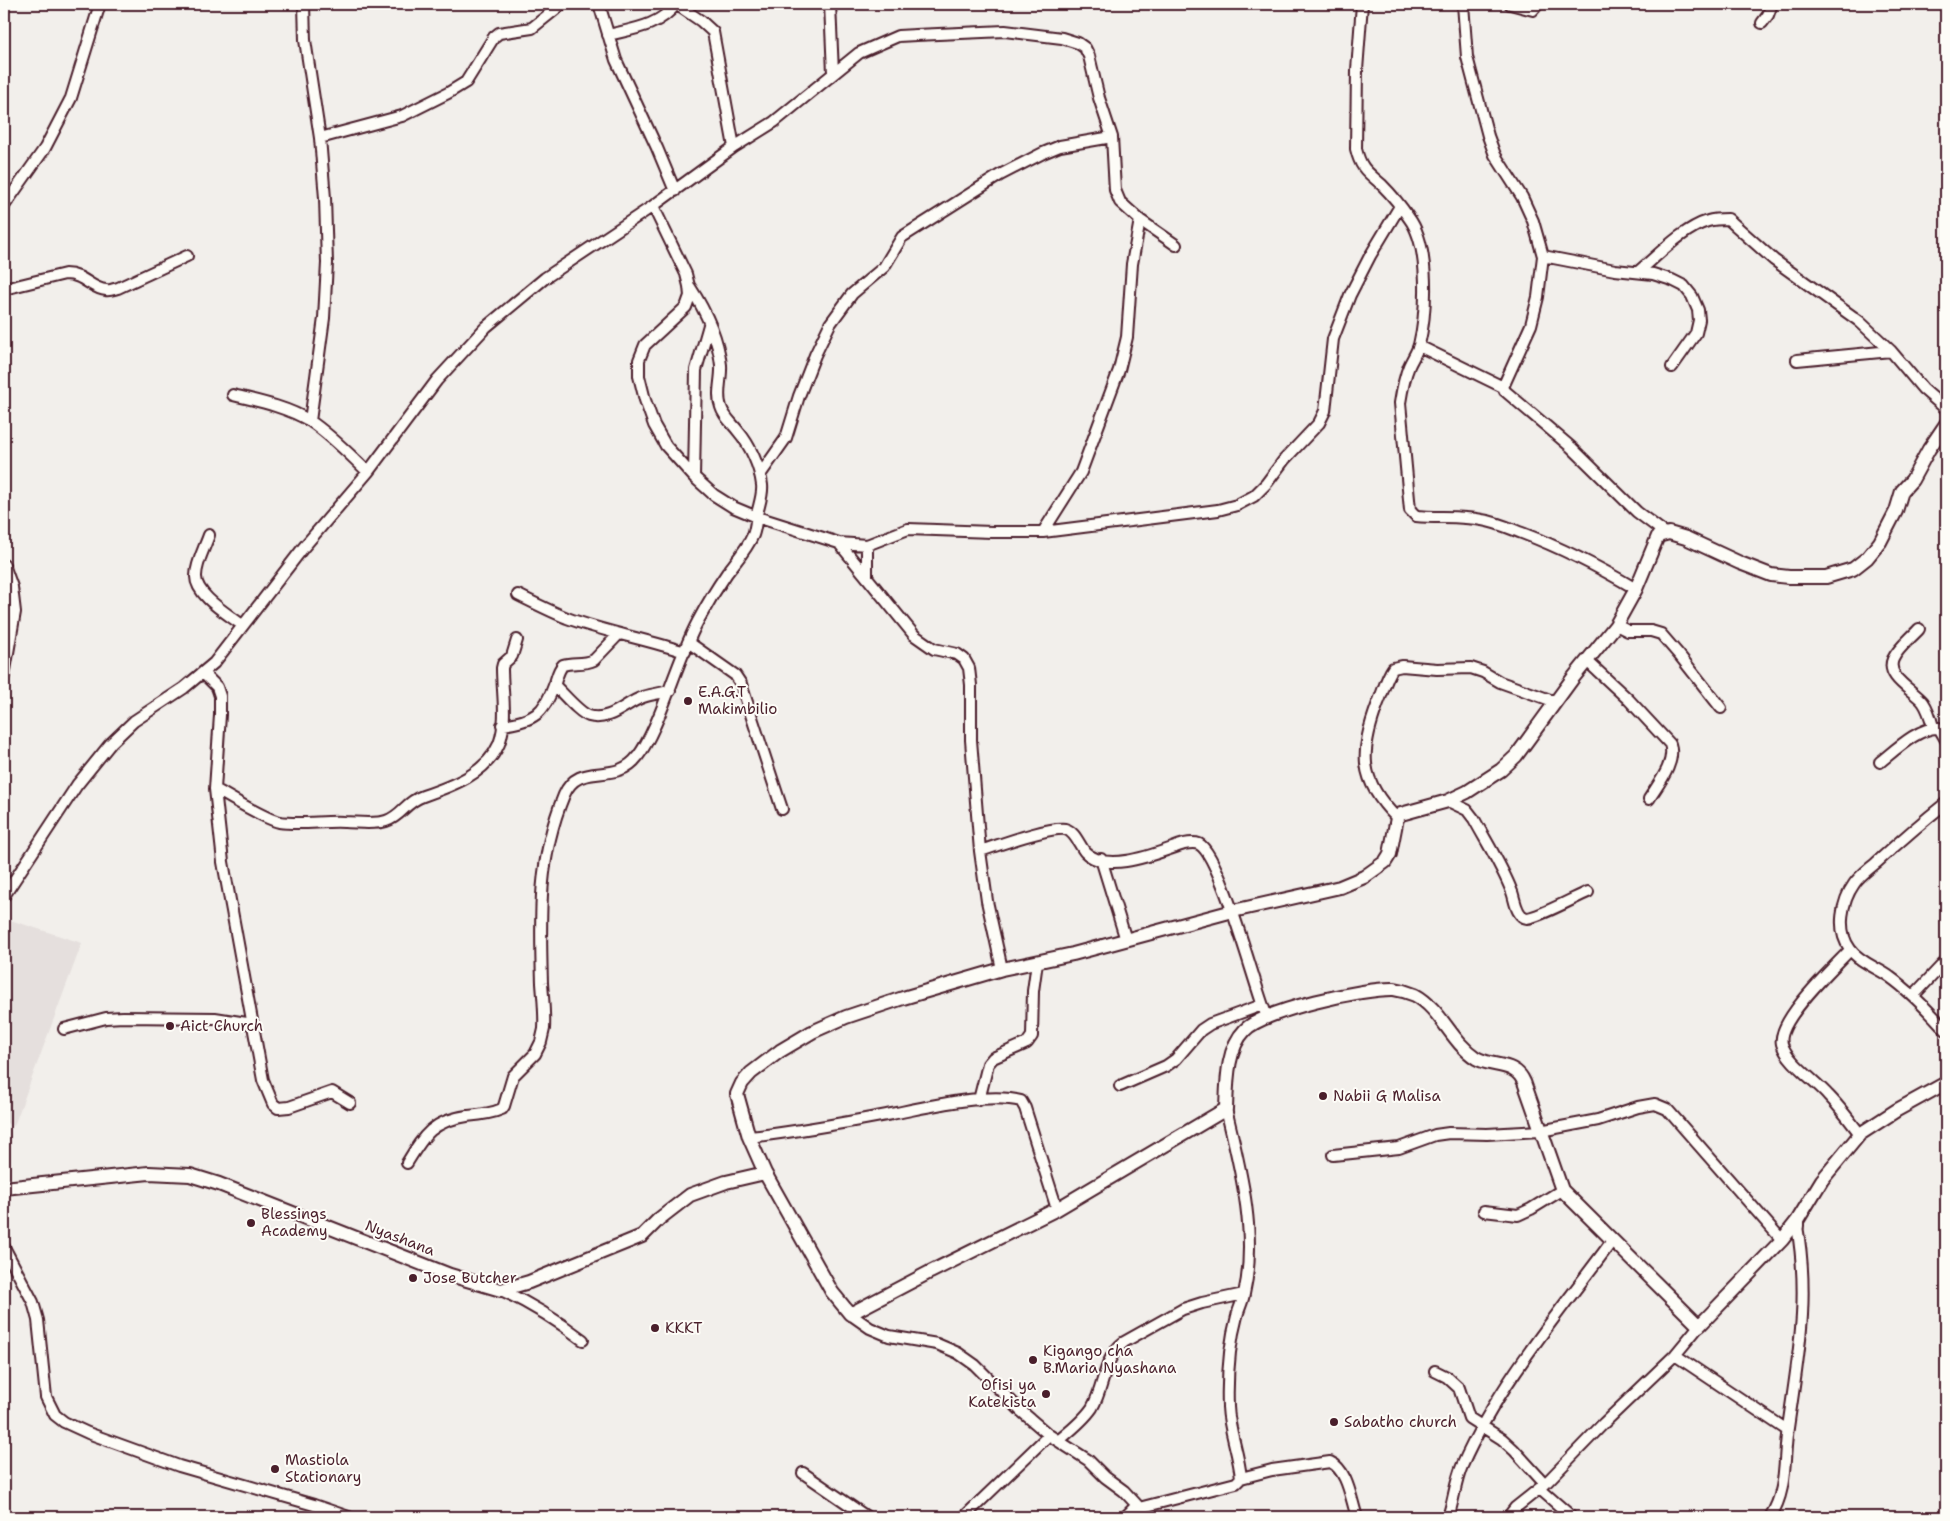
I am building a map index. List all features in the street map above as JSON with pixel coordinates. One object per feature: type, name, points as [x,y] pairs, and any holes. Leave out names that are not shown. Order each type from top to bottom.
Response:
[{"type":"street","points":[[4,206],[45,148],[71,98],[100,4]]},
{"type":"street","points":[[304,4],[305,40],[320,138],[325,198],[326,263],[325,309],[310,421]]},
{"type":"street","points":[[320,138],[402,116],[448,93],[466,82],[499,33],[532,28],[562,4]]},
{"type":"street","points":[[599,4],[616,60],[675,191]]},
{"type":"street","points":[[608,35],[652,24],[667,15],[676,4],[701,20],[713,32],[734,147]]},
{"type":"street","points":[[830,4],[833,73]]},
{"type":"street","points":[[1362,4],[1357,70],[1356,149],[1359,161],[1365,172],[1382,185],[1410,220],[1417,233],[1423,252],[1425,275],[1419,346],[1402,385],[1400,403],[1410,510],[1416,516],[1482,520],[1501,525],[1547,542],[1586,560],[1636,588]]},
{"type":"street","points":[[1463,4],[1466,57],[1488,136],[1495,155],[1522,197],[1533,220],[1542,256],[1538,297],[1531,325],[1503,387]]},
{"type":"street","points":[[1510,4],[1533,10],[1538,4]]},
{"type":"street","points":[[1762,23],[1772,4]]},
{"type":"street","points":[[4,896],[77,784],[111,743],[134,722],[203,674],[214,662],[303,548],[368,472],[437,380],[486,327],[545,278],[654,206],[734,147],[774,122],[859,53],[898,36],[1005,31],[1062,38],[1078,43],[1086,48],[1090,56],[1099,98],[1112,138],[1116,190],[1120,202],[1140,220],[1176,245]]},
{"type":"street","points":[[760,475],[786,438],[798,396],[830,324],[852,294],[884,267],[902,237],[1000,175],[1043,153],[1060,146],[1112,138]]},
{"type":"street","points":[[407,1163],[428,1131],[440,1124],[502,1109],[513,1076],[535,1054],[541,1042],[544,1029],[540,908],[544,864],[553,828],[565,793],[572,780],[578,776],[615,772],[628,766],[637,758],[670,692],[687,647],[716,589],[748,545],[754,533],[762,487],[760,475],[743,437],[724,415],[720,406],[720,364],[710,324],[706,312],[690,286],[654,206]]},
{"type":"street","points":[[690,286],[690,296],[686,307],[645,345],[639,360],[639,376],[654,425],[666,446],[694,477],[714,495],[733,507],[757,517],[839,543],[867,544],[899,531],[916,528],[992,532],[1043,532],[1218,510],[1237,505],[1254,496],[1266,484],[1284,460],[1319,423],[1325,411],[1333,339],[1336,330],[1350,295],[1370,256],[1400,206]]},
{"type":"street","points":[[1639,271],[1691,230],[1707,221],[1728,219],[1774,260],[1860,321],[1891,351],[1922,388],[1946,409]]},
{"type":"street","points":[[1043,532],[1081,472],[1119,370],[1127,337],[1132,264],[1140,220]]},
{"type":"street","points":[[4,289],[65,274],[74,274],[82,277],[106,290],[118,288],[187,256]]},
{"type":"street","points":[[1542,256],[1615,270],[1639,271],[1672,280],[1684,286],[1692,296],[1700,320],[1696,333],[1672,367]]},
{"type":"street","points":[[694,477],[696,370],[710,324]]},
{"type":"street","points":[[1419,346],[1503,387],[1505,391],[1571,447],[1638,512],[1665,533],[1686,538],[1771,575],[1826,577],[1853,569],[1867,558],[1880,542],[1896,511],[1902,491],[1912,480],[1929,449],[1946,424]]},
{"type":"street","points":[[1797,360],[1891,351]]},
{"type":"street","points":[[233,395],[291,412],[310,421],[368,472]]},
{"type":"street","points":[[1140,1510],[1124,1491],[1105,1477],[1088,1460],[1049,1435],[1021,1411],[975,1366],[958,1353],[937,1344],[889,1336],[870,1328],[850,1314],[832,1292],[765,1173],[748,1137],[738,1102],[738,1088],[751,1073],[780,1051],[812,1032],[846,1017],[1002,969],[1340,887],[1364,877],[1378,868],[1390,854],[1397,818],[1406,812],[1448,801],[1466,792],[1501,770],[1516,756],[1586,660],[1616,624],[1636,588],[1658,536],[1665,533]]},
{"type":"street","points":[[209,535],[196,575],[196,586],[242,626]]},
{"type":"street","points":[[839,543],[914,635],[934,649],[956,654],[964,659],[969,668],[972,685],[970,740],[980,851],[987,901],[1002,969]]},
{"type":"street","points":[[867,544],[867,577]]},
{"type":"street","points":[[4,565],[12,587],[15,612],[4,676]]},
{"type":"street","points":[[518,595],[566,618],[618,634],[687,647],[735,675],[741,684],[782,809]]},
{"type":"street","points":[[1616,624],[1628,631],[1651,631],[1661,634],[1721,708]]},
{"type":"street","points":[[1919,629],[1899,651],[1893,660],[1892,668],[1895,675],[1924,703],[1933,728]]},
{"type":"street","points":[[502,725],[524,722],[532,718],[548,698],[563,665],[588,663],[594,660],[618,634]]},
{"type":"street","points":[[215,790],[279,822],[384,822],[398,815],[410,801],[451,787],[488,761],[499,742],[502,725],[504,706],[502,668],[503,664],[512,656],[517,640]]},
{"type":"street","points":[[1586,660],[1635,706],[1670,744],[1672,751],[1671,761],[1649,799]]},
{"type":"street","points":[[1397,818],[1382,803],[1372,785],[1366,766],[1364,749],[1377,706],[1393,668],[1402,666],[1437,669],[1471,668],[1483,672],[1500,682],[1556,702]]},
{"type":"street","points":[[203,674],[217,687],[220,696],[215,790],[223,862],[263,1080],[268,1095],[273,1104],[278,1108],[290,1107],[332,1092],[350,1103]]},
{"type":"street","points":[[554,684],[585,713],[596,716],[609,715],[643,697],[670,692]]},
{"type":"street","points":[[1880,762],[1911,737],[1933,728],[1939,728],[1946,740]]},
{"type":"street","points":[[1448,801],[1467,810],[1474,819],[1504,874],[1517,908],[1523,916],[1527,918],[1544,912],[1588,892]]},
{"type":"street","points":[[1946,803],[1910,831],[1855,882],[1846,900],[1842,919],[1845,937],[1850,950],[1859,958],[1890,977],[1913,996],[1946,1030]]},
{"type":"street","points":[[980,851],[1049,831],[1066,830],[1071,831],[1089,855],[1101,860],[1114,862],[1134,860],[1193,842],[1200,844],[1213,864],[1233,912],[1265,1011]]},
{"type":"street","points":[[1101,860],[1126,940]]},
{"type":"street","points":[[1850,950],[1800,1004],[1783,1030],[1781,1043],[1786,1054],[1828,1095],[1860,1134]]},
{"type":"street","points":[[1913,996],[1946,961]]},
{"type":"street","points":[[979,1100],[988,1064],[993,1058],[1027,1043],[1032,1036],[1033,991],[1037,962]]},
{"type":"street","points":[[1120,1086],[1176,1059],[1201,1030],[1210,1024],[1355,993],[1392,989],[1406,991],[1417,996],[1433,1010],[1476,1058],[1485,1062],[1507,1066],[1518,1072],[1524,1082],[1562,1190],[1699,1326]]},
{"type":"street","points":[[1241,1478],[1231,1433],[1228,1408],[1228,1382],[1232,1337],[1244,1294],[1248,1240],[1241,1169],[1226,1110],[1227,1079],[1234,1049],[1244,1031],[1265,1011]]},
{"type":"street","points":[[64,1029],[106,1018],[123,1017],[215,1018],[253,1024]]},
{"type":"street","points":[[1508,1517],[1515,1508],[1542,1486],[1675,1355],[1699,1326],[1797,1224],[1822,1180],[1860,1134],[1897,1110],[1946,1083]]},
{"type":"street","points":[[748,1137],[794,1132],[946,1103],[1013,1099],[1021,1102],[1025,1108],[1057,1209]]},
{"type":"street","points":[[1332,1155],[1399,1148],[1435,1135],[1449,1133],[1487,1134],[1540,1131],[1598,1120],[1643,1106],[1661,1105],[1667,1109],[1782,1240]]},
{"type":"street","points":[[850,1314],[1057,1209],[1226,1110]]},
{"type":"street","name":"Nyashana","points":[[4,1188],[149,1173],[190,1175],[219,1184],[450,1275],[500,1290]]},
{"type":"street","points":[[500,1290],[529,1282],[642,1236],[659,1219],[690,1195],[726,1182],[765,1173]]},
{"type":"street","points":[[1484,1211],[1518,1215],[1562,1190]]},
{"type":"street","points":[[1770,1517],[1779,1500],[1782,1487],[1787,1430],[1803,1320],[1804,1281],[1797,1224]]},
{"type":"street","points":[[1448,1517],[1459,1474],[1482,1427],[1518,1368],[1612,1241]]},
{"type":"street","points":[[4,1248],[33,1302],[38,1320],[46,1397],[55,1415],[64,1422],[88,1433],[179,1466],[314,1505],[348,1517]]},
{"type":"street","points":[[500,1290],[527,1302],[549,1315],[583,1340]]},
{"type":"street","points":[[1058,1441],[1083,1419],[1092,1406],[1115,1348],[1184,1309],[1244,1294]]},
{"type":"street","points":[[1675,1355],[1787,1430]]},
{"type":"street","points":[[1434,1371],[1454,1382],[1462,1395],[1469,1418],[1514,1450],[1542,1486],[1572,1517]]},
{"type":"street","points":[[964,1517],[1049,1435]]},
{"type":"street","points":[[1126,1517],[1140,1510],[1236,1483],[1241,1478],[1272,1470],[1330,1462],[1337,1465],[1342,1472],[1357,1517]]},
{"type":"street","points":[[803,1473],[867,1517]]},
{"type":"shaded area","points":[[4,918],[82,943],[14,1126],[4,1122]]},
{"type":"place","name":"E.A.G.T Makimbilio","points":[[688,701]]},
{"type":"place","name":"Aict Church","points":[[170,1026]]},
{"type":"place","name":"Nabii G Malisa","points":[[1323,1096]]},
{"type":"place","name":"Blessings Academy","points":[[251,1223]]},
{"type":"place","name":"Jose Butcher","points":[[413,1278]]},
{"type":"place","name":"KKKT","points":[[655,1328]]},
{"type":"place","name":"Kigango cha B.Maria Nyashana","points":[[1033,1360]]},
{"type":"place","name":"Ofisi ya Katekista","points":[[1046,1394]]},
{"type":"place","name":"Sabatho church","points":[[1334,1422]]},
{"type":"place","name":"Mastiola Stationary","points":[[275,1469]]}]
